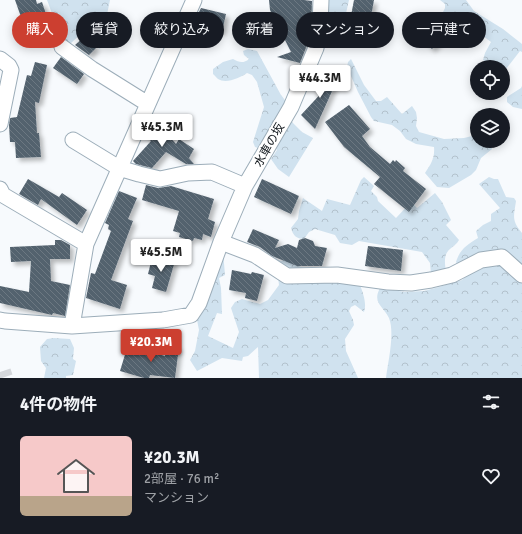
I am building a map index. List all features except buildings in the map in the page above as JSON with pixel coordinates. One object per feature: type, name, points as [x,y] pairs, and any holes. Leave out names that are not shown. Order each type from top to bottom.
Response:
[{"type":"street","points":[[0,320],[72,326],[86,244],[194,0]]},
{"type":"street","name":"水車の坂","points":[[72,326],[163,320],[191,315],[198,303],[221,242],[245,186],[291,107],[316,48],[320,26],[322,0]]},
{"type":"street","points":[[63,48],[92,70],[148,104]]},
{"type":"street","points":[[0,59],[12,70],[0,124]]},
{"type":"street","points":[[73,140],[119,168],[139,174],[160,179],[188,173],[212,172],[245,186]]},
{"type":"street","points":[[1,193],[86,244]]},
{"type":"street","points":[[221,242],[255,255],[288,276],[337,275],[388,282],[410,283],[452,275],[481,260],[502,257],[522,275]]},
{"type":"green space","points":[[47,0],[110,0],[108,12],[76,12],[76,38],[70,44],[68,42],[68,12],[51,12]]},
{"type":"green space","points":[[327,0],[349,0],[346,12],[327,12]]},
{"type":"green space","points":[[440,0],[466,0],[476,12],[443,12],[445,4]]},
{"type":"green space","points":[[486,18],[503,29],[522,44],[522,52],[520,51],[510,64],[510,60],[483,60],[491,42],[486,38]]},
{"type":"green space","points":[[248,49],[257,51],[290,110],[290,120],[302,132],[313,138],[289,177],[278,169],[271,159],[277,150],[274,146],[261,149],[255,147],[253,142],[264,107],[257,82],[252,75],[247,73],[241,77],[225,81],[218,79],[213,74],[213,69],[223,62],[233,59],[241,62],[247,61],[249,59],[244,55],[243,51]]},
{"type":"green space","points":[[351,59],[364,85],[376,101],[381,101],[387,97],[402,114],[412,106],[416,112],[416,126],[419,132],[444,139],[470,136],[470,148],[492,149],[481,158],[476,170],[471,175],[449,188],[437,187],[425,173],[432,161],[434,147],[416,144],[406,139],[400,131],[392,125],[374,121],[358,92],[347,67],[348,62]]},
{"type":"green space","points":[[522,86],[522,109],[513,107],[507,102],[507,100],[510,100],[510,95]]},
{"type":"green space","points":[[364,177],[374,186],[371,191],[377,197],[378,201],[396,218],[411,202],[417,208],[435,193],[442,202],[451,220],[446,225],[459,240],[446,254],[446,272],[431,275],[430,263],[422,252],[359,241],[352,245],[340,243],[335,235],[315,229],[309,232],[304,239],[294,235],[291,228],[298,219],[303,198],[322,211],[327,199],[350,205],[361,180]]},
{"type":"green space","points":[[489,177],[498,179],[506,197],[514,198],[516,201],[514,218],[516,225],[522,233],[522,378],[386,378],[390,348],[391,324],[387,314],[378,301],[377,297],[380,288],[405,292],[424,291],[462,280],[472,271],[459,267],[456,262],[464,248],[478,238],[476,231],[491,221],[491,214],[500,208],[479,184]]},
{"type":"green space","points":[[223,251],[225,275],[219,278],[222,314],[217,313],[208,336],[233,348],[239,332],[231,308],[235,302],[242,299],[260,304],[268,300],[279,285],[278,277],[263,254],[281,261],[287,259],[306,270],[360,285],[365,302],[365,309],[364,312],[355,305],[351,307],[349,311],[354,325],[345,339],[346,351],[358,378],[259,378],[258,347],[248,356],[243,357],[242,361],[222,358],[197,371],[190,360],[195,351],[199,330],[196,315]]},
{"type":"green space","points":[[47,339],[70,339],[74,348],[73,359],[76,361],[73,375],[66,376],[66,378],[44,378],[46,368],[41,361],[40,347]]},
{"type":"tunnel","points":[[0,372],[2,378]]}]
